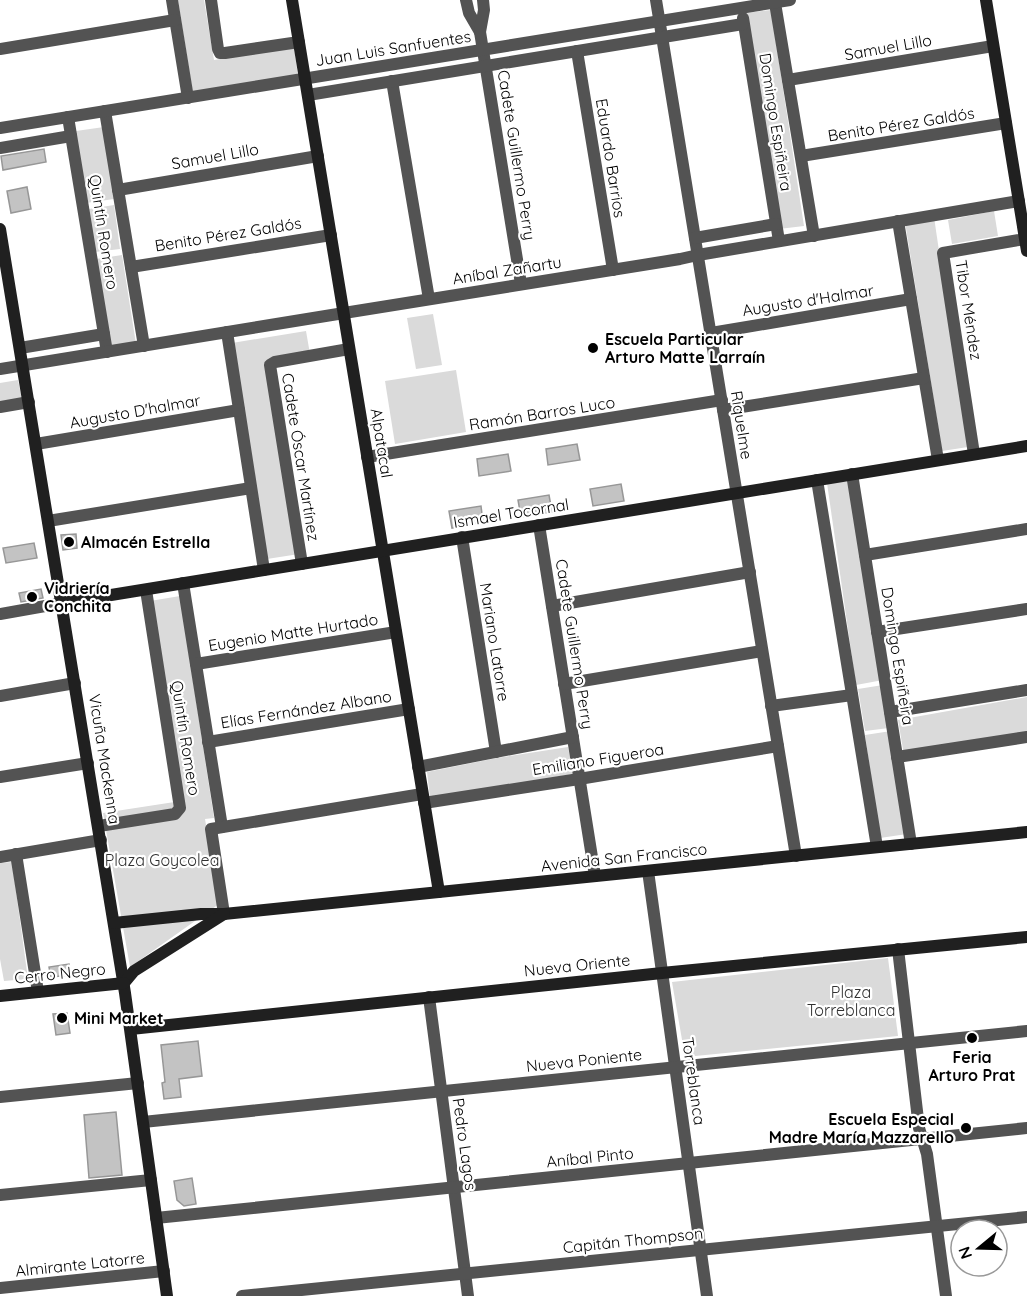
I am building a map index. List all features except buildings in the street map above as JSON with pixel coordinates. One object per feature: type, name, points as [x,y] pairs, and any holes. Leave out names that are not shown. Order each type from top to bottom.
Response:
[{"type":"main road","name":"Alpatacal","points":[[292,0],[439,892]]},
{"type":"main road","points":[[986,0],[1006,123],[1021,195],[1026,245]]},
{"type":"main road","name":"Vicuña Mackenna","points":[[0,229],[5,288],[20,348],[124,983],[167,1296]]},
{"type":"main road","name":"Ismael Tocornal","points":[[62,603],[1027,446]]},
{"type":"main road","name":"Avenida San Francisco","points":[[114,923],[201,914],[224,914],[1027,832]]},
{"type":"main road","name":"Avenida San Francisco","points":[[124,983],[134,971],[224,914]]},
{"type":"main road","name":"Nueva Oriente","points":[[131,1029],[1027,936]]},
{"type":"main road","name":"Cerro Negro","points":[[0,994],[124,983]]},
{"type":"street","points":[[172,0],[188,98]]},
{"type":"street","name":"Juan Luis Sanfuentes","points":[[211,0],[220,53],[299,42]]},
{"type":"street","name":"Cadete Guillermo Perry","points":[[466,0],[469,13],[480,32]]},
{"type":"street","name":"Cadete Guillermo Perry","points":[[483,0],[484,10],[480,32],[521,284]]},
{"type":"street","name":"Riquelme","points":[[656,0],[796,856]]},
{"type":"street","name":"Juan Luis Sanfuentes","points":[[0,128],[790,0]]},
{"type":"street","name":"Domingo Espiñeira","points":[[775,3],[814,236]]},
{"type":"street","name":"Domingo Espiñeira","points":[[741,8],[779,242]]},
{"type":"street","points":[[0,49],[175,20]]},
{"type":"street","name":"Juan Luis Sanfuentes","points":[[308,95],[743,24]]},
{"type":"street","name":"Samuel Lillo","points":[[788,80],[993,46]]},
{"type":"street","name":"Eduardo Barrios","points":[[577,51],[613,270]]},
{"type":"street","points":[[392,81],[429,299]]},
{"type":"street","name":"Quintín Romero","points":[[105,111],[144,346]]},
{"type":"street","name":"Quintín Romero","points":[[68,117],[107,352]]},
{"type":"street","name":"Benito Pérez Galdós","points":[[801,156],[1006,123]]},
{"type":"street","points":[[0,148],[71,136]]},
{"type":"street","name":"Samuel Lillo","points":[[118,190],[318,156]]},
{"type":"street","name":"Aníbal Zañartu","points":[[0,369],[680,259],[898,221],[1021,195]]},
{"type":"street","points":[[898,221],[938,460]]},
{"type":"street","points":[[695,238],[776,224]]},
{"type":"street","name":"Benito Pérez Galdós","points":[[130,267],[331,235]]},
{"type":"street","name":"Tibor Méndez","points":[[974,454],[943,253],[1026,245]]},
{"type":"street","name":"Augusto d'Halmar","points":[[711,333],[911,299]]},
{"type":"street","points":[[227,332],[264,570]]},
{"type":"street","points":[[20,348],[104,334]]},
{"type":"street","name":"Cadete Óscar Martínez","points":[[302,564],[270,365],[275,362],[350,349]]},
{"type":"street","name":"Ramón Barros Luco","points":[[367,457],[924,378]]},
{"type":"street","points":[[0,407],[29,402]]},
{"type":"street","name":"Augusto D'halmar","points":[[36,444],[239,410]]},
{"type":"street","name":"Domingo Espiñeira","points":[[852,474],[911,844]]},
{"type":"street","points":[[817,480],[877,847]]},
{"type":"street","points":[[48,521],[251,488]]},
{"type":"street","name":"Cadete Guillermo Perry","points":[[539,525],[595,876]]},
{"type":"street","points":[[865,555],[1027,529]]},
{"type":"street","name":"Mariano Latorre","points":[[462,537],[496,752]]},
{"type":"street","points":[[552,606],[750,572]]},
{"type":"street","name":"Quintín Romero","points":[[183,584],[208,742],[224,914]]},
{"type":"street","name":"Quintín Romero","points":[[99,826],[175,814],[180,808],[146,590]]},
{"type":"street","name":"Ismael Tocornal","points":[[0,614],[62,603]]},
{"type":"street","points":[[877,632],[1027,609]]},
{"type":"street","name":"Eugenio Matte Hurtado","points":[[196,664],[396,632]]},
{"type":"street","points":[[564,684],[762,651]]},
{"type":"street","points":[[0,696],[75,683]]},
{"type":"street","points":[[890,712],[1027,690]]},
{"type":"street","points":[[771,706],[852,695]]},
{"type":"street","name":"Elías Fernández Albano","points":[[208,742],[409,709]]},
{"type":"street","name":"Emiliano Figueroa","points":[[418,767],[573,737]]},
{"type":"street","points":[[897,757],[1027,737]]},
{"type":"street","name":"Emiliano Figueroa","points":[[217,829],[423,798],[579,779],[778,746]]},
{"type":"street","points":[[0,777],[88,763]]},
{"type":"street","points":[[0,857],[101,840]]},
{"type":"street","points":[[16,854],[38,992]]},
{"type":"street","name":"Torreblanca","points":[[648,871],[707,1296]]},
{"type":"street","points":[[898,949],[920,1128],[927,1154],[946,1296]]},
{"type":"street","name":"Pedro Lagos","points":[[429,997],[468,1296]]},
{"type":"street","name":"Nueva Poniente","points":[[143,1122],[1027,1031]]},
{"type":"street","points":[[0,1097],[138,1083]]},
{"type":"street","name":"Aníbal Pinto","points":[[156,1218],[1027,1128]]},
{"type":"street","points":[[0,1195],[151,1180]]},
{"type":"street","name":"Capitán Thompson","points":[[242,1296],[1027,1217]]},
{"type":"street","name":"Almirante Latorre","points":[[0,1288],[164,1271]]},
{"type":"green space","points":[[178,0],[204,0],[214,60],[294,47],[298,76],[193,94]]},
{"type":"green space","points":[[771,10],[804,226],[779,229],[746,13]]},
{"type":"green space","points":[[104,127],[114,199],[86,203],[76,131]]},
{"type":"green space","points":[[114,205],[120,249],[95,252],[89,209]]},
{"type":"green space","points":[[994,211],[998,236],[952,244],[948,220]]},
{"type":"green space","points":[[934,217],[968,447],[942,451],[905,222]]},
{"type":"green space","points":[[122,255],[136,344],[111,348],[96,259]]},
{"type":"green space","points":[[433,314],[442,365],[416,369],[407,318]]},
{"type":"green space","points":[[306,331],[310,354],[268,360],[299,554],[267,559],[232,343]]},
{"type":"green space","points":[[456,370],[466,432],[395,444],[385,381]]},
{"type":"green space","points":[[18,380],[22,400],[0,404],[0,383]]},
{"type":"green space","points":[[850,481],[883,680],[856,685],[827,483]]},
{"type":"green space","name":"Plaza Goycolea","points":[[180,596],[214,818],[205,819],[219,904],[130,967],[103,813],[181,801],[150,601]]},
{"type":"green space","points":[[883,685],[889,728],[865,731],[858,689]]},
{"type":"green space","points":[[1027,697],[1027,733],[904,755],[898,720]]},
{"type":"green space","points":[[891,731],[907,834],[880,838],[865,735]]},
{"type":"green space","points":[[568,747],[573,774],[430,798],[427,772]]},
{"type":"green space","points":[[12,862],[28,979],[4,981],[0,959],[0,863]]},
{"type":"green space","name":"Plaza Torreblanca","points":[[888,958],[898,1036],[685,1057],[672,982]]},
{"type":"place","name":"Escuela Particular Arturo Matte Larraín","points":[[593,348]]},
{"type":"place","name":"Almacén Estrella","points":[[69,542]]},
{"type":"place","name":"Vidriería Conchita","points":[[32,597]]},
{"type":"place","name":"Mini Market","points":[[62,1018]]},
{"type":"place","name":"Feria Arturo Prat","points":[[972,1038]]},
{"type":"place","name":"Escuela Especial Madre María Mazzarello","points":[[966,1128]]}]
